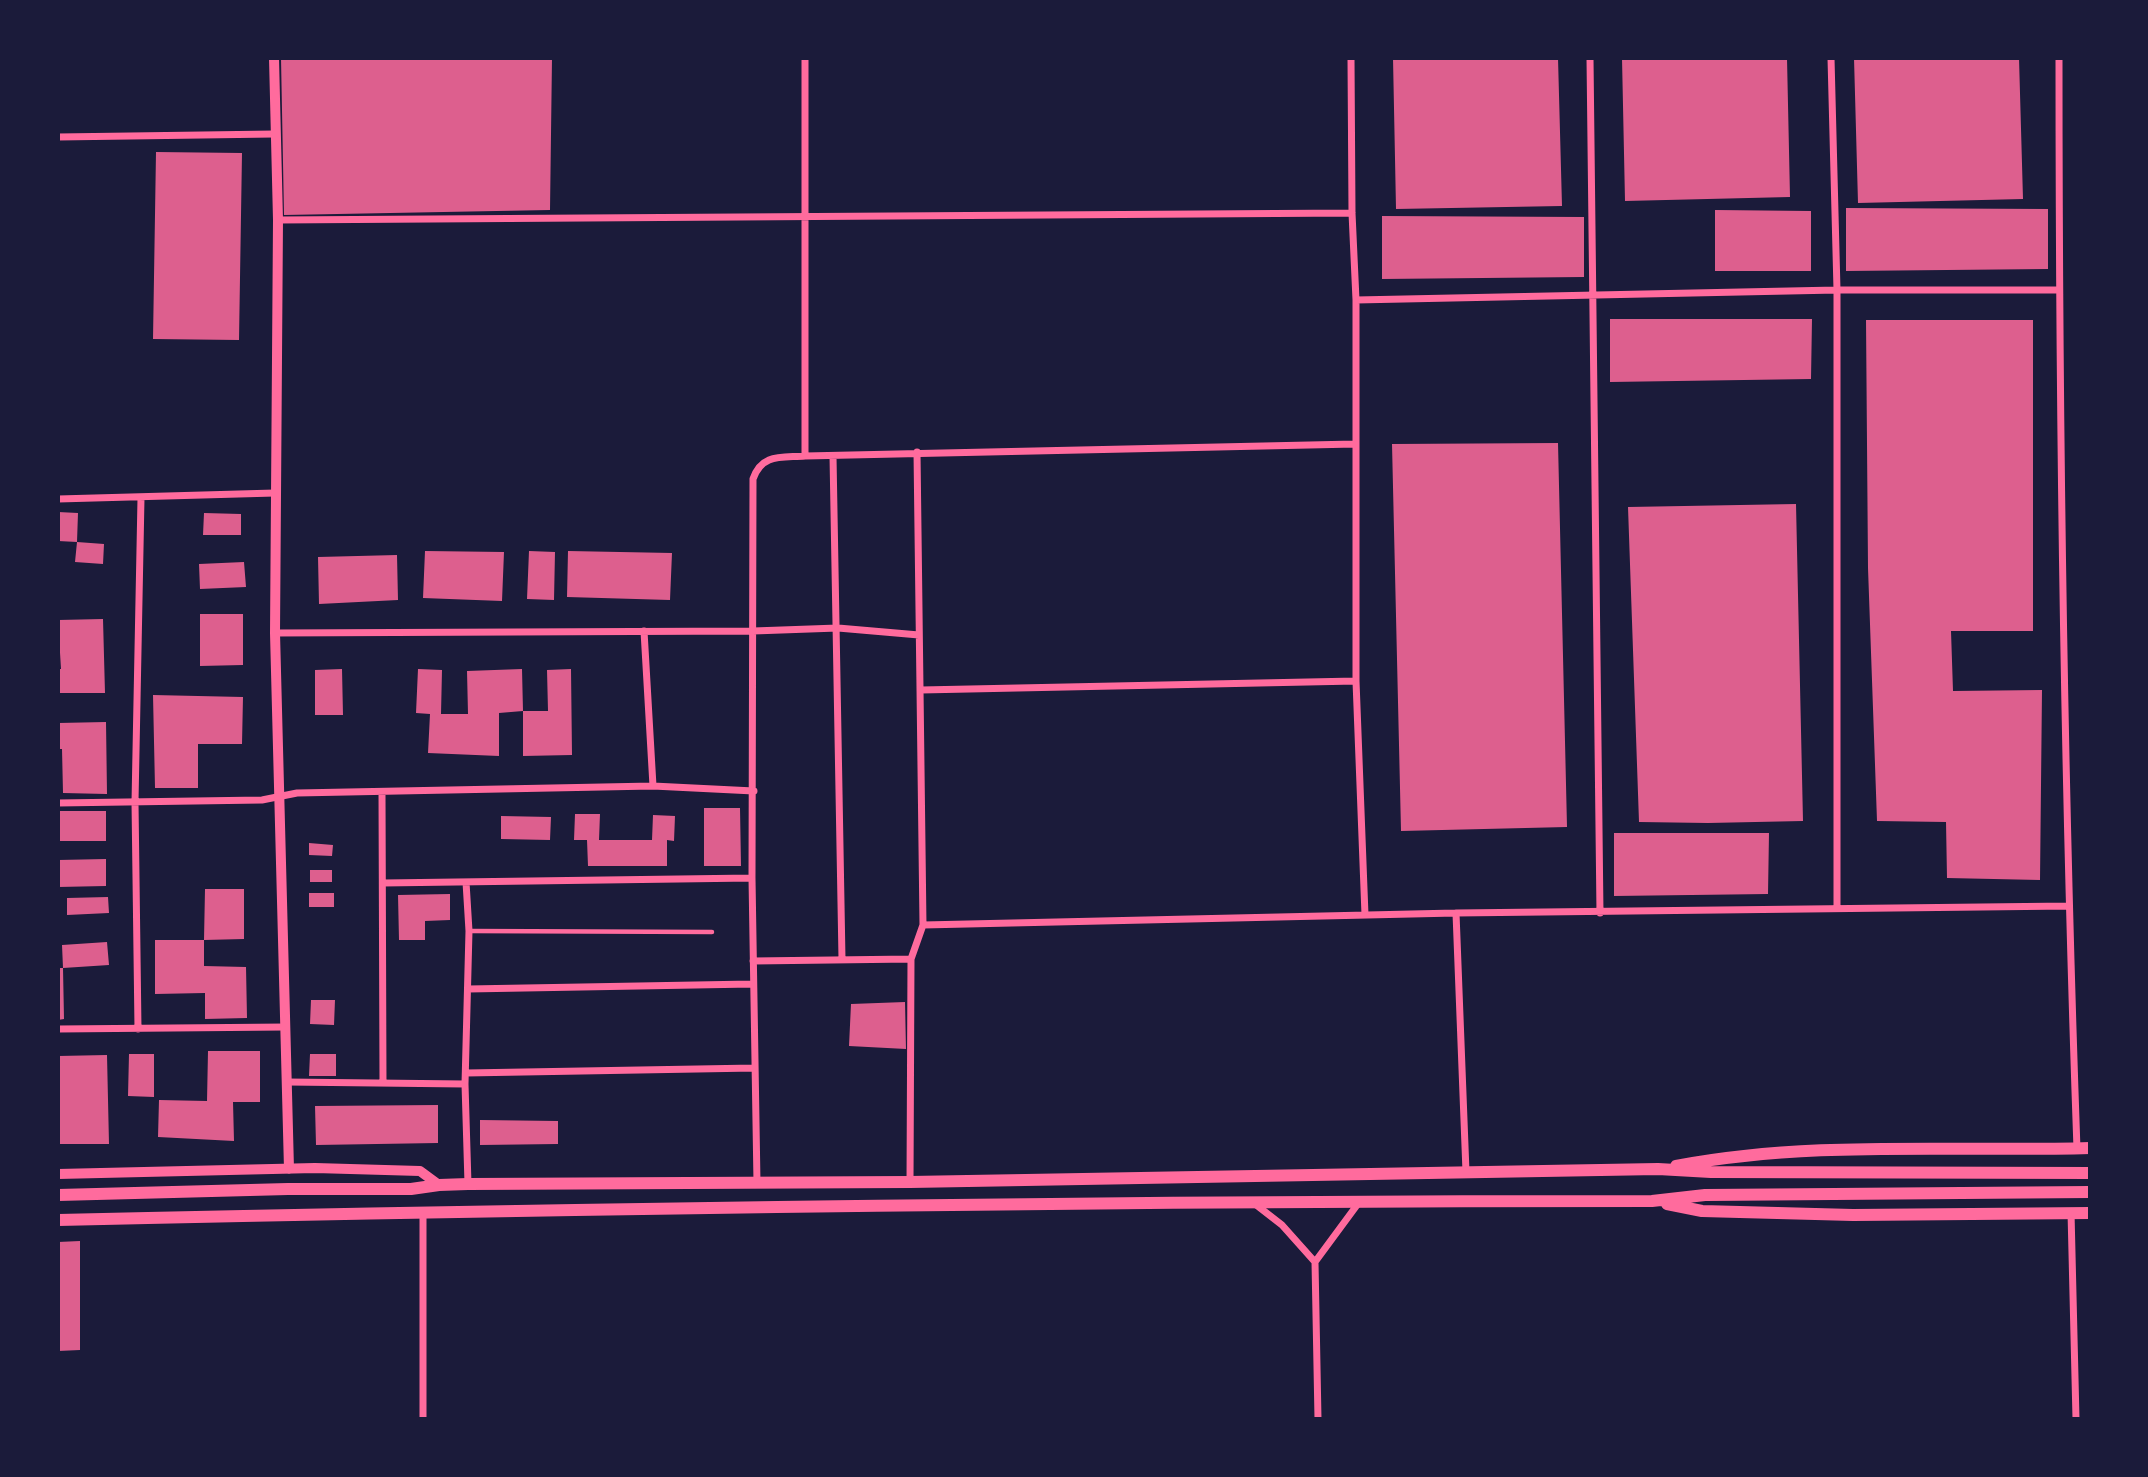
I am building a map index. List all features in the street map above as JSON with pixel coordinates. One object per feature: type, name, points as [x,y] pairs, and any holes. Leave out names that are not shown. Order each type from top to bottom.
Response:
[{"type":"main road","points":[[1658,1169],[1709,1160],[1805,1151],[1989,1147],[2084,1149]]},
{"type":"main road","points":[[58,1195],[411,1189],[468,1184],[757,1184],[1658,1169],[1711,1172],[2090,1173]]},
{"type":"main road","points":[[58,1220],[422,1212],[1360,1201],[1653,1201],[1705,1195],[2090,1192]]},
{"type":"main road","points":[[1653,1201],[1702,1211],[1853,1215],[2090,1213]]},
{"type":"street","points":[[274,58],[278,220],[275,633],[289,1168]]},
{"type":"street","points":[[805,58],[805,456]]},
{"type":"street","points":[[1351,58],[1352,213],[1356,300],[1356,681],[1365,915]]},
{"type":"street","points":[[1590,58],[1600,913]]},
{"type":"street","points":[[1831,58],[1837,290],[1837,908]]},
{"type":"street","points":[[2059,58],[2059,289],[2069,906],[2084,1149]]},
{"type":"street","points":[[58,137],[274,134]]},
{"type":"street","points":[[278,220],[1352,213]]},
{"type":"street","points":[[1356,300],[1837,290],[2059,289]]},
{"type":"street","points":[[757,1184],[752,878],[753,479],[757,468],[766,460],[805,456],[1355,444]]},
{"type":"street","points":[[910,1182],[911,959],[923,925],[917,452]]},
{"type":"street","points":[[833,456],[842,959]]},
{"type":"street","points":[[58,499],[275,493]]},
{"type":"street","points":[[138,1029],[135,802],[141,498]]},
{"type":"street","points":[[275,633],[753,631],[838,628],[919,635]]},
{"type":"street","points":[[644,631],[653,786]]},
{"type":"street","points":[[921,691],[1356,681]]},
{"type":"street","points":[[58,803],[261,800],[297,793],[653,786],[754,791]]},
{"type":"street","points":[[382,792],[383,1082]]},
{"type":"street","points":[[383,883],[752,878]]},
{"type":"street","points":[[466,882],[469,932],[465,1084],[468,1184]]},
{"type":"street","points":[[923,925],[1456,913],[2069,906]]},
{"type":"street","points":[[1456,913],[1466,1172]]},
{"type":"street","points":[[752,961],[911,959]]},
{"type":"street","points":[[468,989],[752,984]]},
{"type":"street","points":[[58,1030],[286,1027]]},
{"type":"street","points":[[466,1073],[755,1068]]},
{"type":"street","points":[[288,1082],[465,1084]]},
{"type":"street","points":[[58,1174],[289,1168],[420,1171],[439,1185]]},
{"type":"street","points":[[1318,1419],[1315,1262],[1360,1201]]},
{"type":"street","points":[[1252,1202],[1282,1225],[1315,1262]]},
{"type":"street","points":[[422,1212],[423,1419]]},
{"type":"street","points":[[2071,1213],[2076,1419]]},
{"type":"lane","points":[[469,932],[712,932]]},
{"type":"building","points":[[281,58],[552,58],[550,210],[284,215]]},
{"type":"building","points":[[1393,58],[1558,58],[1562,206],[1396,209]]},
{"type":"building","points":[[1622,58],[1787,58],[1790,197],[1625,201]]},
{"type":"building","points":[[1854,58],[2019,58],[2023,199],[1858,203]]},
{"type":"building","points":[[156,152],[242,153],[239,340],[153,339]]},
{"type":"building","points":[[1846,208],[2048,209],[2048,269],[1846,271]]},
{"type":"building","points":[[1715,210],[1811,211],[1811,271],[1715,271]]},
{"type":"building","points":[[1382,216],[1584,217],[1584,277],[1382,279]]},
{"type":"building","points":[[1610,319],[1812,319],[1811,379],[1610,382]]},
{"type":"building","points":[[1866,320],[2033,320],[2033,631],[1951,631],[1953,691],[2042,690],[2040,880],[1947,878],[1946,822],[1877,821],[1868,568]]},
{"type":"building","points":[[1558,443],[1567,827],[1401,831],[1392,444]]},
{"type":"building","points":[[1796,504],[1803,821],[1639,822],[1628,507]]},
{"type":"building","points":[[58,512],[78,513],[77,542],[58,541]]},
{"type":"building","points":[[204,513],[241,514],[241,535],[203,535]]},
{"type":"building","points":[[77,542],[104,544],[103,564],[75,562]]},
{"type":"building","points":[[425,551],[504,552],[502,601],[423,598]]},
{"type":"building","points":[[529,551],[555,552],[554,600],[527,599]]},
{"type":"building","points":[[568,551],[672,553],[670,600],[567,597]]},
{"type":"building","points":[[397,555],[398,600],[319,604],[318,557]]},
{"type":"building","points":[[244,562],[246,587],[200,589],[199,564]]},
{"type":"building","points":[[200,614],[243,614],[243,665],[200,666]]},
{"type":"building","points":[[103,619],[105,693],[58,693],[58,669],[61,669],[58,620]]},
{"type":"building","points":[[342,669],[343,715],[315,715],[315,670]]},
{"type":"building","points":[[418,669],[442,670],[441,714],[468,714],[467,671],[522,669],[523,711],[499,713],[499,756],[428,753],[430,714],[416,713]]},
{"type":"building","points":[[571,669],[572,755],[523,756],[523,711],[548,711],[547,670]]},
{"type":"building","points":[[153,695],[243,697],[242,744],[198,744],[198,788],[155,788]]},
{"type":"building","points":[[106,722],[107,794],[63,793],[62,749],[58,749],[58,723]]},
{"type":"building","points":[[704,808],[740,808],[741,866],[704,866]]},
{"type":"building","points":[[58,811],[106,811],[106,841],[58,841]]},
{"type":"building","points":[[575,814],[600,814],[599,840],[652,840],[653,815],[675,816],[674,841],[667,840],[667,866],[588,866],[587,840],[574,840]]},
{"type":"building","points":[[501,816],[551,817],[550,840],[501,839]]},
{"type":"building","points":[[1614,833],[1769,833],[1768,894],[1614,896]]},
{"type":"building","points":[[309,843],[333,845],[332,856],[309,855]]},
{"type":"building","points":[[106,859],[106,886],[58,887],[58,860]]},
{"type":"building","points":[[310,870],[332,870],[332,882],[310,882]]},
{"type":"building","points":[[205,889],[244,889],[244,939],[204,940]]},
{"type":"building","points":[[309,893],[334,893],[334,907],[309,907]]},
{"type":"building","points":[[450,894],[450,920],[425,921],[425,940],[399,940],[398,895]]},
{"type":"building","points":[[108,897],[109,913],[67,915],[67,898]]},
{"type":"building","points":[[155,940],[204,940],[204,966],[246,967],[247,1018],[205,1019],[205,993],[155,994]]},
{"type":"building","points":[[107,942],[109,965],[63,968],[62,945]]},
{"type":"building","points":[[58,968],[63,968],[64,1019],[58,1020]]},
{"type":"building","points":[[311,1000],[335,1000],[334,1025],[310,1024]]},
{"type":"building","points":[[905,1002],[906,1049],[849,1046],[851,1004]]},
{"type":"building","points":[[208,1051],[260,1051],[260,1102],[233,1102],[234,1141],[158,1137],[159,1100],[207,1101]]},
{"type":"building","points":[[129,1054],[154,1054],[154,1097],[128,1096]]},
{"type":"building","points":[[310,1054],[336,1054],[336,1076],[309,1076]]},
{"type":"building","points":[[107,1055],[109,1144],[58,1144],[58,1056]]},
{"type":"building","points":[[438,1105],[438,1143],[316,1145],[315,1106]]},
{"type":"building","points":[[480,1120],[558,1121],[558,1144],[480,1145]]},
{"type":"building","points":[[80,1241],[80,1350],[58,1351],[58,1242]]}]
